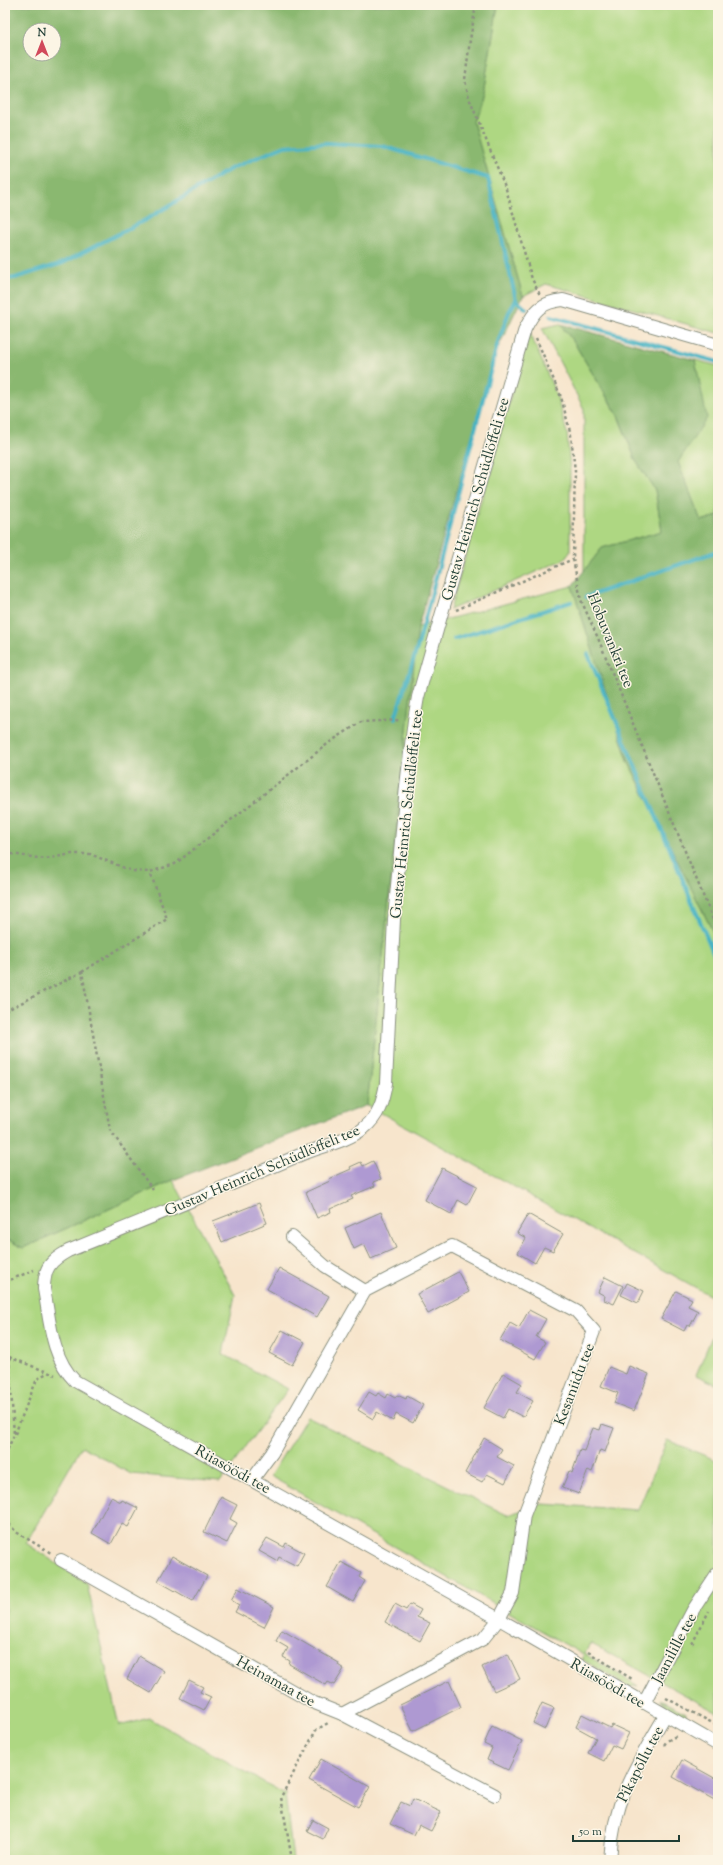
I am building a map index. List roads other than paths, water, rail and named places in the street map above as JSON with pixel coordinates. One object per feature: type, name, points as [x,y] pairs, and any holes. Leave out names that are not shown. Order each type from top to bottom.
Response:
[{"type":"street","name":"Gustav Heinrich Schüdlöffeli tee","points":[[50,1265],[55,1258],[68,1251],[311,1150],[353,1136],[373,1120],[383,1101],[386,1083],[394,919],[406,786],[418,697],[521,342],[529,321],[544,304],[555,301],[569,302],[718,345]]},
{"type":"street","points":[[252,1480],[272,1453],[365,1291],[325,1266],[292,1237]]},
{"type":"street","name":"Kesaniidu tee","points":[[365,1291],[452,1246],[576,1311],[594,1331],[524,1514],[513,1593],[499,1619]]},
{"type":"street","name":"Riiasöödi tee","points":[[50,1265],[44,1278],[44,1289],[58,1353],[68,1374],[84,1387],[499,1619],[684,1727],[718,1745]]},
{"type":"street","name":"Heinamaa tee","points":[[61,1560],[312,1702],[342,1714],[495,1795]]},
{"type":"street","name":"Jaanilille tee","points":[[644,1703],[694,1610],[718,1572]]},
{"type":"street","points":[[342,1714],[483,1639],[499,1619]]},
{"type":"street","name":"Pikapõllu tee","points":[[610,1860],[614,1824],[618,1805],[628,1780],[665,1716]]},
{"type":"waterway","points":[[5,279],[15,278],[63,263],[147,219],[232,168],[285,146],[327,143],[382,146],[488,178],[516,300],[526,309]]},
{"type":"waterway","points":[[395,718],[419,642],[498,342],[509,312],[516,300]]},
{"type":"waterway","points":[[551,316],[718,362]]},
{"type":"waterway","points":[[586,597],[718,551]]},
{"type":"waterway","points":[[454,639],[571,602]]},
{"type":"waterway","points":[[588,654],[718,964]]}]
